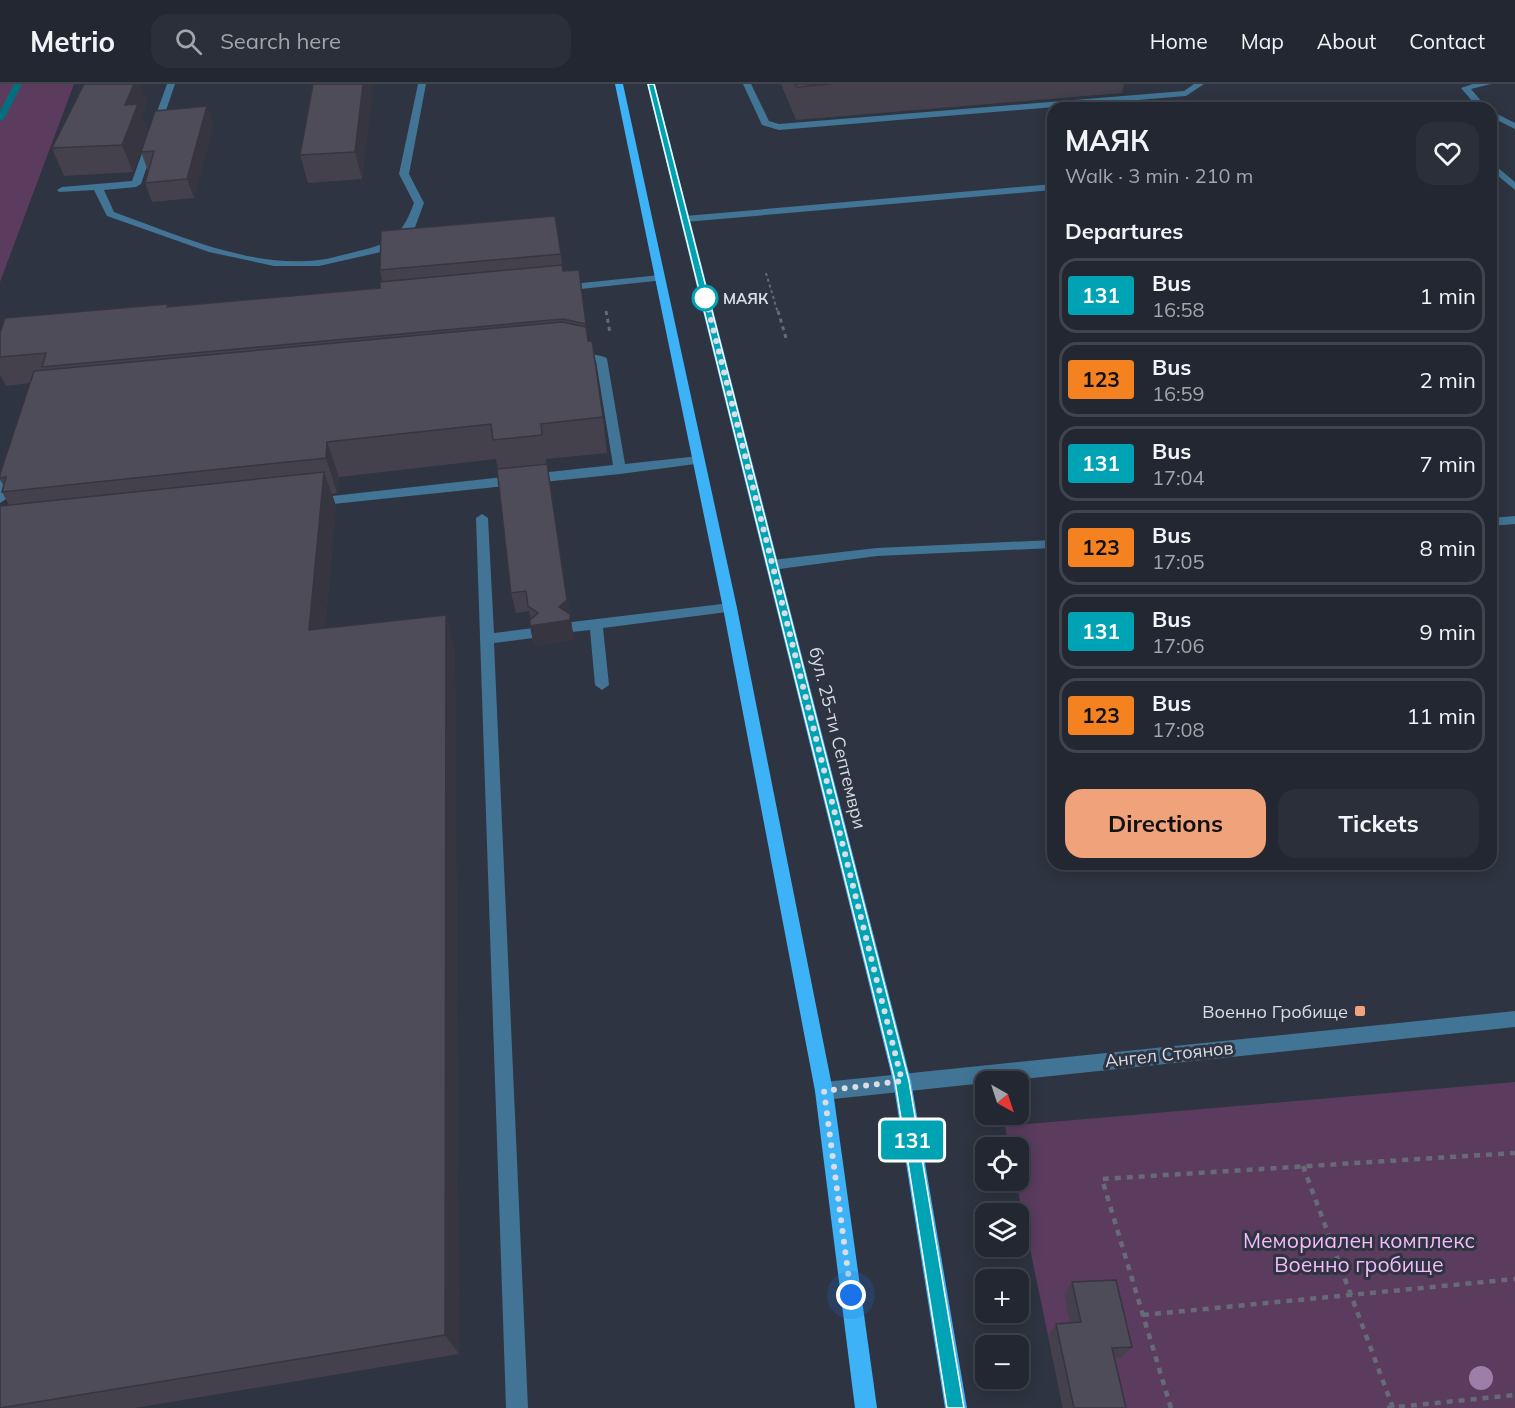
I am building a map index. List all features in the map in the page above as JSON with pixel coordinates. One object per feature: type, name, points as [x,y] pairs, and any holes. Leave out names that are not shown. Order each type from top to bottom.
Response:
[{"type":"main road","points":[[620,84],[730,608],[824,1091],[866,1408]]},
{"type":"main road","name":"бул. 25-ти Септември","points":[[651,84],[902,1081],[956,1408]]},
{"type":"street","points":[[62,190],[136,184],[171,84]]},
{"type":"street","points":[[98,188],[110,214],[209,249],[274,263],[319,263],[386,248],[410,228],[419,203],[404,174],[422,84]]},
{"type":"street","points":[[747,84],[765,123],[779,127],[1047,105]]},
{"type":"street","points":[[1078,102],[1186,93],[1200,84]]},
{"type":"street","points":[[1478,102],[1465,88],[1487,84]]},
{"type":"street","points":[[1497,117],[1515,126]]},
{"type":"street","points":[[1497,170],[1515,187]]},
{"type":"street","points":[[685,219],[1047,188]]},
{"type":"street","points":[[553,289],[660,278]]},
{"type":"street","points":[[567,352],[601,359],[620,470]]},
{"type":"street","points":[[298,504],[699,460]]},
{"type":"street","points":[[0,499],[10,467]]},
{"type":"street","points":[[482,518],[517,1408]]},
{"type":"street","points":[[1497,522],[1515,520]]},
{"type":"street","points":[[772,565],[877,552],[1047,544]]},
{"type":"street","points":[[572,627],[730,608]]},
{"type":"street","points":[[596,624],[602,685]]},
{"type":"street","points":[[487,639],[533,633]]},
{"type":"street","name":"Ангел Стоянов","points":[[824,1091],[902,1081],[1515,1019]]},
{"type":"path","points":[[766,273],[786,338]]},
{"type":"path","points":[[606,311],[610,331]]},
{"type":"path","points":[[1171,1408],[1102,1179],[1515,1153]]},
{"type":"path","points":[[1304,1166],[1393,1408]]},
{"type":"path","points":[[1143,1315],[1515,1279]]},
{"type":"path","points":[[1387,1408],[1515,1395]]},
{"type":"green space","points":[[0,84],[74,84],[0,282]]},
{"type":"green space","name":"Мемориален комплекс Военно гробище","points":[[1515,1082],[1515,1408],[1063,1408],[1029,1244],[1029,1203],[1021,1203],[1018,1191],[1029,1191],[1029,1137],[1007,1137],[1005,1126]]},
{"type":"building","points":[[84,84],[134,84],[125,105],[138,104],[122,145],[52,148]]},
{"type":"building","points":[[313,84],[363,84],[355,152],[300,155]]},
{"type":"building","points":[[795,84],[831,84],[797,87]]},
{"type":"building","points":[[207,106],[187,179],[145,183],[154,151],[141,152],[155,111]]},
{"type":"building","points":[[555,216],[561,254],[380,270],[381,231]]},
{"type":"building","points":[[562,265],[563,271],[579,270],[586,324],[563,319],[42,367],[46,353],[0,357],[0,333],[5,318],[168,304],[167,307],[380,288],[380,282]]},
{"type":"building","points":[[562,322],[586,327],[588,341],[592,341],[603,417],[541,424],[542,435],[493,440],[491,424],[327,442],[326,458],[2,492],[6,477],[0,478],[0,474],[34,371]]},
{"type":"building","points":[[547,464],[567,600],[559,607],[570,614],[570,620],[530,626],[530,620],[538,613],[528,606],[526,591],[511,593],[497,469]]},
{"type":"building","points":[[324,472],[309,630],[446,615],[445,1335],[0,1408],[0,506]]},
{"type":"building","points":[[1116,1280],[1132,1347],[1112,1348],[1126,1408],[1074,1408],[1056,1324],[1081,1322],[1072,1282]]},
{"type":"waterway","points":[[0,119],[18,84]]},
{"type":"bus line","name":"131","points":[[651,84],[902,1081],[956,1408]]},
{"type":"place","name":"МАЯК","points":[[705,298]]},
{"type":"place","name":"Военно Гробище","points":[[1360,1011]]},
{"type":"route","points":[[705,298],[703,288],[902,1081],[824,1091],[851,1295]]}]
